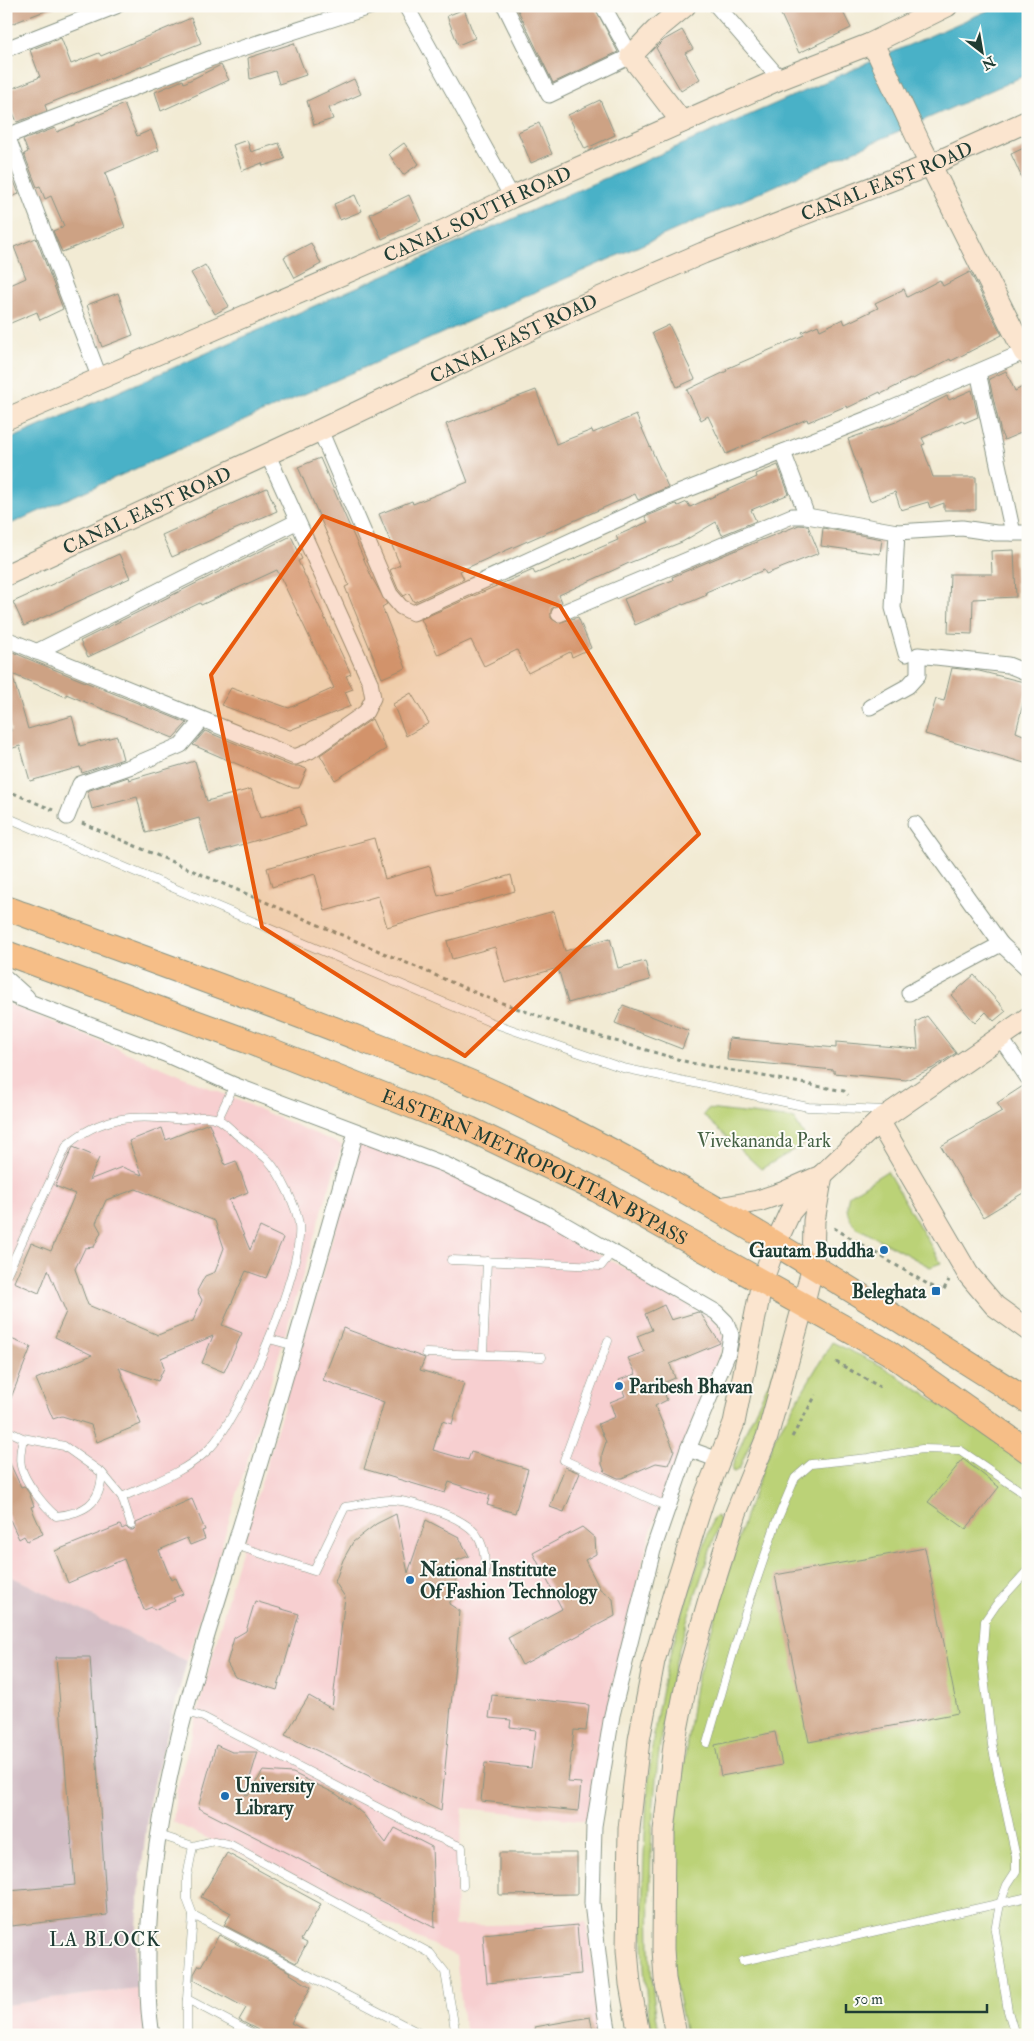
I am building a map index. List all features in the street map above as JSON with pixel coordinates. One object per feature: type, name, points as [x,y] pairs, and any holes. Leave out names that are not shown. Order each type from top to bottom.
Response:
[{"type":"main road","points":[[682,122],[631,56],[656,30],[685,6]]},
{"type":"main road","name":"CANAL SOUTH ROAD","points":[[6,419],[436,234],[512,197],[780,79],[874,49],[946,6]]},
{"type":"main road","points":[[874,49],[1026,353]]},
{"type":"main road","name":"CANAL EAST ROAD","points":[[6,575],[320,430],[594,300],[926,156],[1028,121]]},
{"type":"main road","points":[[6,908],[260,1000],[486,1089],[615,1151],[775,1245],[813,1265],[1028,1401]]},
{"type":"main road","name":"EASTERN METROPOLITAN BYPASS","points":[[6,953],[247,1041],[470,1129],[597,1190],[888,1352],[1028,1451]]},
{"type":"main road","points":[[639,2035],[630,1984],[627,1950],[628,1829],[638,1740],[654,1661],[703,1501],[734,1423],[762,1282],[775,1245],[790,1212],[879,1113],[1000,1037],[1025,1026]]},
{"type":"main road","points":[[879,1113],[968,1274],[995,1306],[1028,1330]]},
{"type":"main road","points":[[714,1208],[758,1201],[782,1193],[822,1175]]},
{"type":"main road","points":[[676,2035],[665,1979],[662,1949],[664,1831],[674,1745],[689,1669],[707,1605],[736,1513],[767,1437],[803,1306],[813,1265],[814,1220],[822,1175]]},
{"type":"street","points":[[6,49],[116,6]]},
{"type":"street","points":[[100,379],[7,134],[212,58],[372,6]]},
{"type":"street","points":[[406,6],[512,197]]},
{"type":"street","points":[[505,6],[549,95],[631,56],[603,6]]},
{"type":"street","points":[[717,6],[780,79]]},
{"type":"street","points":[[320,430],[390,594],[400,607],[413,613],[658,501],[872,417],[1026,353]]},
{"type":"street","points":[[559,614],[792,516],[807,516],[897,532],[962,528],[996,533],[1020,533],[978,372]]},
{"type":"street","points":[[783,452],[807,516]]},
{"type":"street","points":[[6,639],[295,757],[310,751],[366,712],[373,698],[370,682],[296,522],[267,453]]},
{"type":"street","points":[[36,652],[296,522]]},
{"type":"street","points":[[897,532],[893,608],[906,654]]},
{"type":"street","points":[[870,708],[908,686],[918,675],[918,655],[1008,665],[1028,673]]},
{"type":"street","points":[[67,817],[80,784],[132,766],[181,745],[202,720]]},
{"type":"street","points":[[915,824],[1001,944],[1028,969]]},
{"type":"street","points":[[909,993],[1001,944]]},
{"type":"street","points":[[6,978],[33,1003]]},
{"type":"street","points":[[6,993],[165,1054],[234,1084],[356,1132],[446,1165],[548,1215],[716,1312],[726,1322],[731,1335],[728,1352],[688,1449],[652,1550],[612,1715],[594,1826],[592,1903],[609,2035]]},
{"type":"street","points":[[1000,1037],[1028,1078]]},
{"type":"street","points":[[152,2035],[147,2010],[149,1916],[163,1801],[196,1673],[295,1346],[356,1132]]},
{"type":"street","points":[[688,1449],[719,1460]]},
{"type":"lane","points":[[6,817],[490,1022],[623,1068],[808,1106],[879,1113]]},
{"type":"lane","points":[[218,1119],[234,1084]]},
{"type":"lane","points":[[6,1276],[67,1145],[82,1132],[113,1119],[145,1116],[185,1120],[200,1116],[218,1119],[269,1161],[287,1191],[299,1224],[299,1248],[269,1339],[241,1402],[221,1436],[211,1447],[173,1474],[122,1497]]},
{"type":"lane","points":[[451,1260],[601,1266],[612,1252]]},
{"type":"lane","points":[[483,1354],[487,1261]]},
{"type":"lane","points":[[269,1339],[295,1346]]},
{"type":"lane","points":[[608,1341],[564,1460],[668,1507]]},
{"type":"lane","points":[[426,1353],[542,1357]]},
{"type":"lane","points":[[6,1430],[23,1438],[64,1446],[102,1474],[122,1497],[131,1525]]},
{"type":"lane","points":[[23,1438],[20,1454],[22,1469],[43,1505],[56,1516],[74,1514],[88,1506],[98,1496],[102,1474]]},
{"type":"lane","points":[[707,1743],[741,1626],[776,1523],[794,1478],[811,1464],[868,1458],[922,1449],[960,1450],[1028,1496]]},
{"type":"lane","points":[[235,1545],[314,1571],[345,1507],[390,1500],[420,1505],[454,1517],[478,1535],[485,1554],[485,1574]]},
{"type":"lane","points":[[1015,2035],[1008,2011],[995,1930],[1000,1904],[1007,1885],[1016,1871],[1016,1856],[992,1745],[982,1660],[985,1620],[1028,1570]]},
{"type":"lane","points":[[186,1712],[203,1717],[427,1833],[462,1847],[463,1886]]},
{"type":"lane","points":[[159,1835],[193,1846],[214,1841],[231,1845],[430,1952],[445,1972],[456,2035]]},
{"type":"lane","points":[[187,2035],[192,1915],[187,1899],[193,1846]]},
{"type":"lane","points":[[743,1962],[1028,1897]]},
{"type":"lane","points":[[192,1915],[422,2035]]},
{"type":"lane","points":[[187,1999],[255,2035]]},
{"type":"path","points":[[6,790],[488,998],[581,1031],[691,1064],[844,1092],[879,1113]]},
{"type":"path","points":[[827,1224],[929,1285]]},
{"type":"path","points":[[836,1362],[880,1387]]},
{"type":"path","points":[[792,1437],[816,1396]]},
{"type":"highlighted area","points":[[323,516],[560,606],[699,834],[465,1056],[262,927],[211,675]]},
{"type":"shaded area","points":[[6,1003],[100,1041],[342,1145],[187,1661],[6,1574]]},
{"type":"shaded area","points":[[360,1140],[451,1174],[547,1224],[714,1320],[725,1339],[651,1531],[627,1622],[608,1710],[589,1821],[463,1808],[454,1926],[586,1922],[604,2035],[467,2035],[463,2019],[456,1956],[173,1822],[176,1793],[235,1571]]},
{"type":"shaded area","points":[[6,1574],[187,1661],[149,1801],[139,1894],[135,1963],[137,1988],[6,2005]]},
{"type":"shaded area","points":[[137,1988],[147,2035],[6,2035],[6,2005]]},
{"type":"green space","name":"Vivekananda Park","points":[[708,1109],[794,1119],[808,1142],[761,1169],[703,1115]]},
{"type":"green space","points":[[887,1171],[941,1263],[930,1267],[856,1227],[851,1220],[847,1208],[849,1195]]},
{"type":"green space","points":[[797,1323],[775,1384],[739,1469],[734,1472],[732,1467],[748,1426]]},
{"type":"green space","points":[[832,1342],[882,1366],[1028,1462],[1028,2035],[686,2035],[671,1962],[675,1828],[695,1686],[746,1513],[775,1437]]},
{"type":"green space","points":[[717,1516],[720,1521],[674,1669],[659,1749],[652,1830],[650,1922],[652,1978],[660,2035],[653,2035],[645,1979],[643,1922],[645,1835],[650,1761],[657,1713],[667,1667],[685,1603],[713,1518]]},
{"type":"water","points":[[998,6],[1028,6],[1028,74],[6,526],[6,441]]},
{"type":"building","points":[[6,6],[54,6],[55,7],[6,26]]},
{"type":"building","points":[[516,6],[594,6],[618,52],[553,83]]},
{"type":"building","points":[[777,6],[840,6],[851,28],[799,53]]},
{"type":"building","points":[[464,9],[475,38],[458,45],[447,16]]},
{"type":"building","points":[[191,18],[201,43],[45,105],[47,111],[17,122],[6,96],[6,91],[40,77],[30,50],[61,38],[71,64],[99,53],[101,56]]},
{"type":"building","points":[[682,30],[693,49],[685,53],[700,79],[681,91],[656,48],[664,40]]},
{"type":"building","points":[[294,43],[306,75],[279,84],[275,71],[250,79],[248,58]]},
{"type":"building","points":[[221,65],[229,80],[161,111],[155,92],[183,80],[184,83]]},
{"type":"building","points":[[354,79],[361,94],[329,108],[333,119],[314,125],[307,101]]},
{"type":"building","points":[[600,100],[615,135],[585,149],[568,115]]},
{"type":"building","points":[[124,104],[137,136],[151,130],[159,150],[105,173],[125,227],[62,252],[53,231],[64,226],[51,196],[45,199],[40,186],[37,187],[24,154],[28,152],[23,140],[55,128],[57,132]]},
{"type":"building","points":[[539,123],[552,154],[531,163],[518,132]]},
{"type":"building","points":[[247,140],[251,152],[279,143],[285,159],[263,166],[262,163],[242,171],[233,145]]},
{"type":"building","points":[[404,143],[419,164],[403,175],[389,154]]},
{"type":"building","points":[[1028,146],[1028,191],[1011,154]]},
{"type":"building","points":[[6,161],[19,194],[6,199]]},
{"type":"building","points":[[355,195],[362,211],[340,220],[334,204]]},
{"type":"building","points":[[409,195],[421,221],[382,239],[370,214]]},
{"type":"building","points":[[36,238],[63,309],[40,320],[37,312],[6,325],[6,287],[26,278],[14,247]]},
{"type":"building","points":[[311,243],[321,264],[295,278],[284,257]]},
{"type":"building","points":[[205,265],[229,306],[215,314],[191,273]]},
{"type":"building","points":[[970,272],[1002,335],[881,394],[880,392],[847,408],[846,406],[808,422],[807,419],[726,454],[708,416],[701,420],[687,390],[727,371],[726,369],[804,335],[802,332],[818,325],[820,330],[843,319],[845,324],[878,308],[875,303],[904,289],[907,297],[940,280],[943,286]]},
{"type":"building","points":[[118,293],[133,335],[102,347],[87,305]]},
{"type":"building","points":[[669,325],[695,379],[677,387],[652,333]]},
{"type":"building","points":[[1006,371],[1015,391],[1028,384],[1028,430],[1004,440],[989,379]]},
{"type":"building","points":[[536,390],[556,444],[592,430],[593,433],[636,415],[668,487],[638,500],[635,494],[460,571],[464,579],[414,602],[409,593],[404,596],[398,589],[390,570],[400,565],[379,514],[412,501],[413,504],[468,482],[446,424]]},
{"type":"building","points":[[972,390],[978,417],[964,423],[962,420],[922,438],[925,444],[922,445],[933,477],[976,477],[976,510],[944,510],[944,503],[930,508],[928,502],[901,510],[895,492],[870,501],[848,439],[896,422],[947,396],[949,400]]},
{"type":"building","points":[[320,458],[372,578],[387,604],[382,607],[406,668],[382,678],[345,587],[349,585],[298,467]]},
{"type":"building","points":[[778,465],[789,494],[751,510],[756,521],[722,535],[716,522],[682,542],[629,563],[559,595],[562,602],[551,609],[551,618],[558,623],[578,617],[591,648],[572,657],[570,652],[528,673],[517,650],[484,666],[471,640],[438,655],[421,619],[533,570],[535,574],[618,540],[616,536],[648,522],[645,517],[676,504],[678,506],[687,502],[690,507],[757,477],[756,474]]},
{"type":"building","points":[[267,488],[277,511],[172,557],[162,535]]},
{"type":"building","points":[[799,525],[808,526],[819,553],[766,574],[764,570],[740,580],[739,578],[706,592],[707,595],[635,625],[624,599],[673,580],[672,577]]},
{"type":"building","points":[[823,528],[882,539],[880,554],[821,546]]},
{"type":"building","points":[[291,536],[302,559],[298,561],[351,674],[346,676],[353,689],[345,692],[351,706],[290,730],[221,705],[231,688],[289,708],[334,688],[277,570],[201,605],[200,603],[88,657],[80,641]]},
{"type":"building","points":[[1014,550],[1016,597],[973,599],[972,634],[948,633],[950,574],[992,574],[991,551]]},
{"type":"building","points":[[119,554],[130,578],[24,626],[13,602]]},
{"type":"building","points":[[6,649],[187,723],[173,738],[12,674],[28,729],[72,716],[80,746],[117,736],[123,759],[82,773],[80,767],[30,781],[20,746],[6,750],[6,732],[11,731],[6,712]]},
{"type":"building","points":[[952,668],[979,671],[1028,683],[1016,732],[1028,737],[1028,764],[925,734],[936,699],[944,701]]},
{"type":"building","points":[[411,693],[429,723],[406,736],[393,704]]},
{"type":"building","points":[[372,719],[386,749],[335,780],[320,755]]},
{"type":"building","points":[[205,731],[291,766],[307,769],[299,788],[293,788],[193,745]]},
{"type":"building","points":[[195,761],[207,801],[251,789],[260,818],[300,807],[306,826],[209,854],[199,818],[146,833],[137,797],[92,809],[87,791],[128,777],[129,780]]},
{"type":"building","points":[[374,838],[385,879],[430,866],[438,896],[511,875],[515,891],[387,927],[378,896],[325,911],[315,874],[272,887],[267,868]]},
{"type":"building","points":[[554,911],[565,951],[610,938],[618,968],[645,961],[650,980],[568,1003],[558,968],[505,983],[495,947],[452,959],[447,941]]},
{"type":"building","points":[[974,975],[1006,1011],[994,1021],[986,1012],[975,1023],[951,995]]},
{"type":"building","points":[[623,1005],[689,1031],[682,1049],[615,1023]]},
{"type":"building","points":[[927,1016],[956,1053],[933,1068],[906,1080],[834,1073],[834,1070],[727,1060],[729,1038],[836,1048],[836,1042],[918,1049],[916,1022]]},
{"type":"building","points":[[1023,1086],[1028,1087],[1028,1190],[983,1217],[941,1146],[1002,1111],[997,1103]]},
{"type":"building","points":[[209,1123],[225,1165],[236,1161],[248,1192],[229,1200],[250,1250],[260,1227],[283,1238],[266,1278],[246,1271],[222,1325],[242,1333],[224,1372],[202,1363],[213,1336],[161,1358],[164,1368],[158,1381],[119,1367],[141,1424],[97,1442],[91,1425],[62,1416],[53,1419],[36,1379],[92,1355],[55,1337],[66,1312],[48,1270],[39,1293],[14,1282],[31,1243],[51,1251],[75,1194],[55,1186],[73,1147],[99,1158],[89,1180],[122,1167],[142,1175],[129,1141],[162,1128],[166,1140]],"holes":[[[136,1189],[215,1221],[224,1248],[215,1272],[205,1276],[197,1291],[202,1300],[193,1321],[158,1335],[88,1305],[75,1269],[85,1248],[94,1247],[101,1232],[96,1223],[106,1200]]]},
{"type":"building","points":[[664,1305],[671,1320],[698,1312],[701,1314],[720,1343],[670,1364],[675,1378],[661,1384],[667,1400],[655,1406],[674,1450],[668,1465],[656,1463],[618,1478],[605,1472],[602,1464],[602,1454],[606,1442],[598,1424],[615,1417],[610,1402],[625,1396],[619,1380],[636,1374],[628,1358],[644,1352],[637,1336],[652,1330],[645,1314]]},
{"type":"building","points":[[343,1328],[425,1358],[420,1370],[464,1383],[452,1424],[442,1421],[433,1450],[468,1460],[471,1452],[528,1469],[515,1513],[487,1505],[490,1495],[449,1482],[445,1493],[364,1469],[384,1402],[323,1380]]},
{"type":"building","points":[[11,1339],[31,1347],[7,1408],[6,1350]]},
{"type":"building","points":[[6,1455],[21,1487],[24,1486],[29,1493],[34,1506],[31,1507],[43,1534],[27,1541],[24,1536],[19,1539],[6,1511]]},
{"type":"building","points":[[963,1459],[999,1487],[966,1529],[928,1502]]},
{"type":"building","points":[[565,1467],[580,1473],[564,1512],[550,1507]]},
{"type":"building","points":[[192,1499],[205,1530],[202,1531],[205,1539],[190,1545],[187,1538],[159,1550],[171,1580],[176,1578],[183,1594],[173,1598],[175,1601],[154,1610],[152,1607],[144,1610],[124,1559],[68,1583],[55,1551],[120,1525],[122,1529],[126,1527],[129,1530],[133,1530],[136,1527],[136,1523]]},
{"type":"building","points":[[396,1514],[408,1573],[426,1520],[459,1537],[469,1556],[452,1562],[456,1576],[456,1591],[449,1604],[460,1611],[441,1811],[285,1735],[309,1696],[332,1709],[345,1597],[335,1582],[343,1560],[353,1542],[376,1524]]},
{"type":"building","points":[[582,1527],[595,1538],[596,1554],[585,1560],[600,1589],[613,1599],[615,1616],[522,1665],[508,1638],[562,1609],[533,1553]]},
{"type":"building","points":[[925,1548],[958,1713],[809,1742],[775,1575]]},
{"type":"building","points":[[255,1601],[299,1614],[277,1690],[235,1677],[227,1663],[234,1638],[246,1631]]},
{"type":"building","points":[[56,1657],[90,1657],[107,1915],[11,1926],[9,1891],[75,1885]]},
{"type":"building","points":[[492,1695],[589,1705],[586,1731],[574,1730],[568,1782],[581,1783],[578,1811],[481,1801],[485,1763],[531,1768],[536,1730],[510,1727],[511,1720],[489,1718]]},
{"type":"building","points":[[775,1732],[782,1765],[721,1776],[715,1745]]},
{"type":"building","points":[[216,1745],[232,1752],[258,1752],[245,1794],[248,1796],[263,1771],[293,1773],[336,1794],[349,1803],[363,1814],[386,1843],[395,1828],[432,1847],[435,1928],[198,1808]]},
{"type":"building","points":[[227,1853],[321,1904],[301,1940],[307,1943],[296,1963],[224,1925],[231,1913],[201,1897]]},
{"type":"building","points":[[499,1853],[577,1853],[577,1894],[499,1895]]},
{"type":"building","points":[[577,1925],[581,1974],[487,1983],[483,1934]]},
{"type":"building","points":[[219,1935],[291,1972],[290,1974],[311,1987],[291,2023],[314,2035],[261,2035],[258,2030],[239,2020],[246,2008],[194,1980],[194,1974],[199,1965],[201,1966]]},
{"type":"building","points":[[590,2017],[594,2035],[536,2035],[535,2027]]},
{"type":"place","name":"Gautam Buddha","points":[[884,1250]]},
{"type":"place","name":"Beleghata","points":[[936,1291]]},
{"type":"place","name":"Paribesh Bhavan","points":[[619,1386]]},
{"type":"place","name":"National Institute Of Fashion Technology","points":[[410,1580]]},
{"type":"place","name":"University Library","points":[[225,1796]]},
{"type":"district","name":"LA BLOCK","points":[[105,1939]]}]
